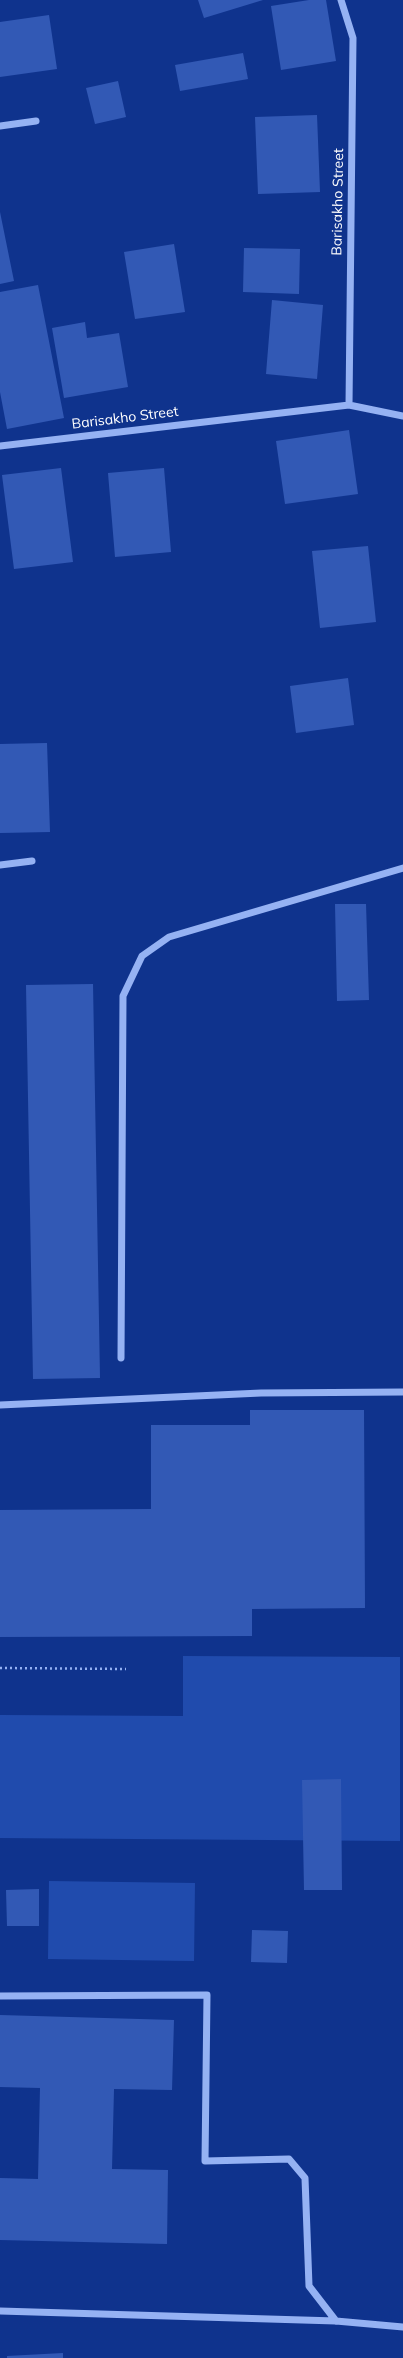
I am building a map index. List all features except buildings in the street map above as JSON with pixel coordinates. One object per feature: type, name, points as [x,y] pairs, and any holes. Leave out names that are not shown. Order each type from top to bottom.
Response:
[{"type":"street","name":"Barisakho Street","points":[[341,0],[353,38],[349,405]]},
{"type":"street","points":[[0,126],[36,120]]},
{"type":"street","name":"Barisakho Street","points":[[0,446],[349,405],[403,416]]},
{"type":"street","points":[[0,865],[32,861]]},
{"type":"street","points":[[121,1358],[123,996],[142,956],[169,937],[403,868]]},
{"type":"street","points":[[0,1405],[261,1393],[403,1392]]},
{"type":"street","points":[[0,1996],[206,1995],[205,2161],[289,2159],[305,2178],[309,2286],[336,2321]]},
{"type":"street","points":[[0,2311],[336,2321],[403,2328]]},
{"type":"path","points":[[0,1668],[126,1669]]},
{"type":"shaded area","points":[[183,1656],[400,1657],[400,1841],[0,1838],[0,1715],[183,1716]]},
{"type":"shaded area","points":[[49,1881],[195,1883],[194,1961],[48,1959]]}]
